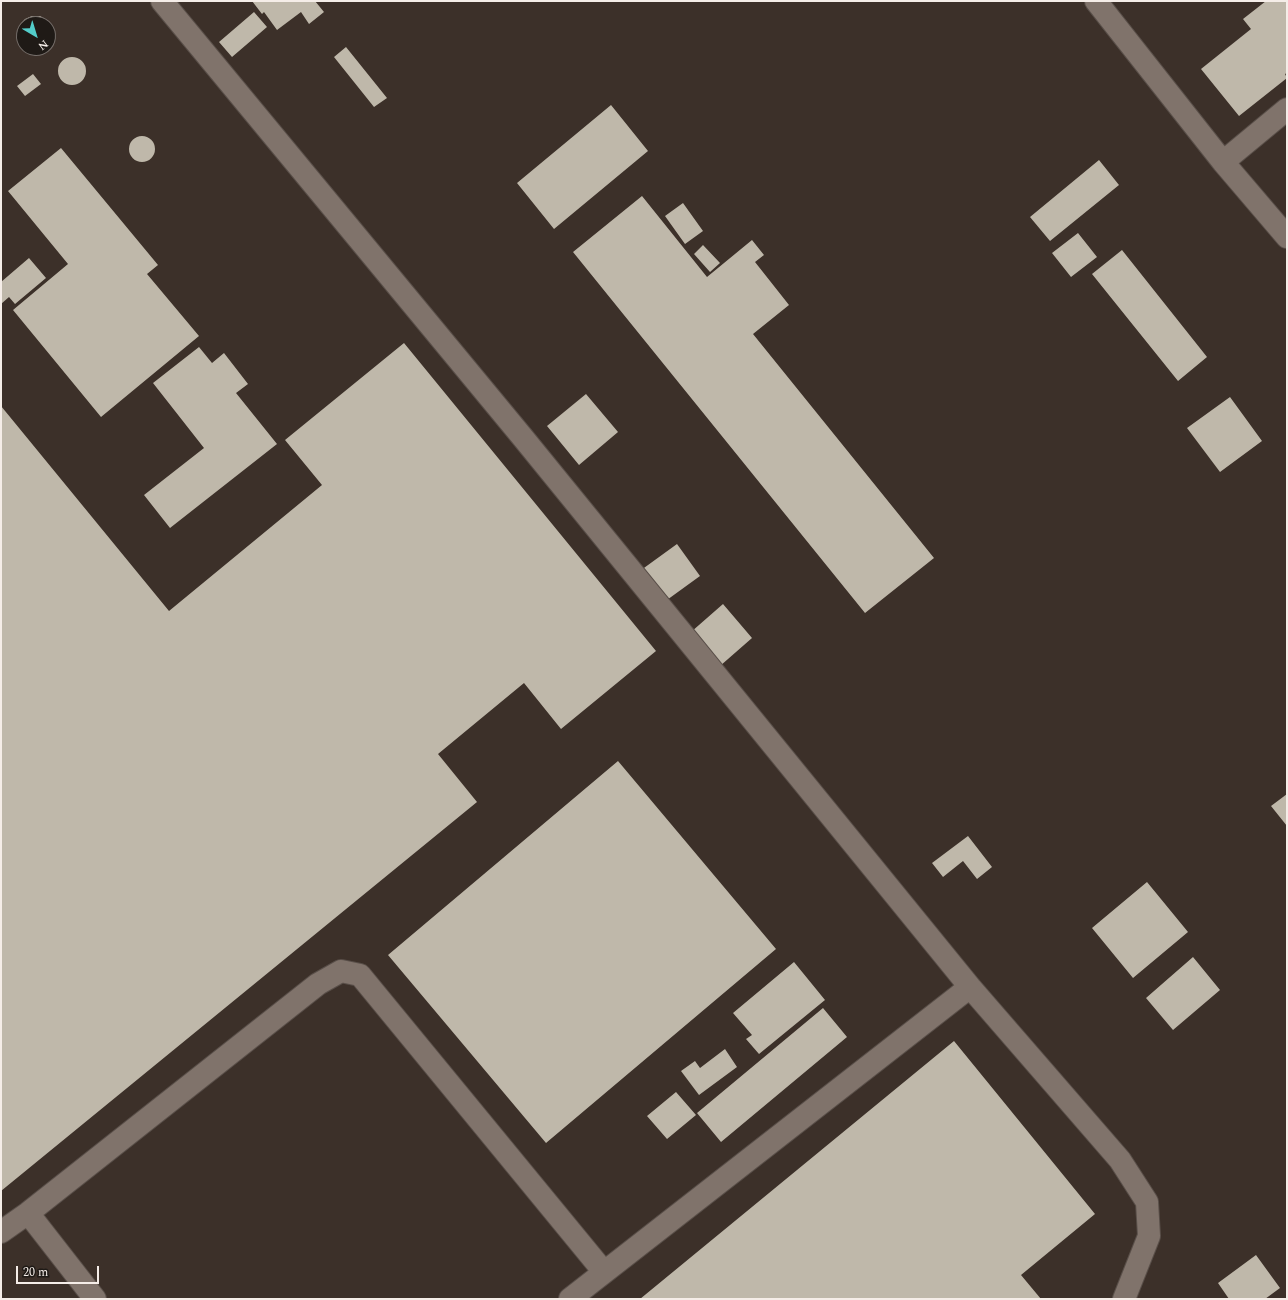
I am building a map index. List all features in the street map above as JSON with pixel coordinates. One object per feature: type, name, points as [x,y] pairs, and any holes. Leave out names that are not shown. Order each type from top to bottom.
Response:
[{"type":"street","points":[[162,1],[519,432],[970,987],[1120,1160],[1147,1202],[1149,1236],[1124,1299]]},
{"type":"street","points":[[1096,1],[1222,162],[1287,237]]},
{"type":"street","points":[[1222,162],[1287,109]]},
{"type":"street","points":[[1,1232],[318,984],[341,971],[360,975],[604,1272]]},
{"type":"street","points":[[570,1299],[970,987]]},
{"type":"street","points":[[28,1212],[94,1299]]},
{"type":"building","points":[[252,1],[315,1],[324,12],[309,24],[301,12],[277,30],[264,12],[262,14]]},
{"type":"building","points":[[1266,1],[1287,1],[1287,73],[1285,74],[1287,78],[1239,116],[1201,69],[1251,29],[1243,19]]},
{"type":"building","points":[[254,12],[267,27],[232,57],[219,42]]},
{"type":"building","points":[[346,47],[387,98],[374,107],[334,57]]},
{"type":"building","points":[[72,57],[82,61],[86,71],[82,81],[72,85],[62,81],[58,71],[62,61]]},
{"type":"building","points":[[33,74],[41,84],[25,96],[17,86]]},
{"type":"building","points":[[611,105],[648,151],[554,229],[517,183]]},
{"type":"building","points":[[142,136],[151,140],[155,149],[151,158],[142,162],[133,158],[129,149],[133,140]]},
{"type":"building","points":[[61,148],[158,265],[147,274],[199,336],[101,417],[13,310],[68,264],[8,191]]},
{"type":"building","points":[[1099,160],[1119,185],[1050,241],[1030,217]]},
{"type":"building","points":[[642,196],[707,277],[752,240],[764,255],[755,262],[789,305],[753,334],[934,558],[865,613],[573,252]]},
{"type":"building","points":[[683,203],[703,231],[685,244],[665,216]]},
{"type":"building","points":[[1078,233],[1097,257],[1071,277],[1052,253]]},
{"type":"building","points":[[703,245],[720,263],[710,272],[694,254]]},
{"type":"building","points":[[1122,250],[1207,357],[1178,381],[1092,274]]},
{"type":"building","points":[[29,258],[46,278],[15,304],[9,297],[1,304],[1,282]]},
{"type":"building","points":[[404,343],[656,651],[561,729],[524,683],[438,754],[477,802],[1,1191],[1,406],[169,611],[322,485],[285,440]]},
{"type":"building","points":[[199,347],[212,363],[224,353],[248,384],[236,393],[277,444],[170,528],[144,495],[204,448],[153,383]]},
{"type":"building","points":[[586,394],[618,432],[579,465],[547,426]]},
{"type":"building","points":[[1230,397],[1262,441],[1220,472],[1187,428]]},
{"type":"building","points":[[677,544],[700,576],[660,605],[637,573]]},
{"type":"building","points":[[723,604],[752,638],[720,666],[691,632]]},
{"type":"building","points":[[618,761],[776,949],[546,1143],[388,955]]},
{"type":"building","points":[[1287,794],[1287,826],[1271,806]]},
{"type":"building","points":[[968,836],[992,867],[977,879],[963,861],[943,877],[932,863]]},
{"type":"building","points":[[1147,882],[1188,932],[1133,978],[1092,928]]},
{"type":"building","points":[[1193,957],[1220,990],[1173,1030],[1146,998]]},
{"type":"building","points":[[794,962],[825,1000],[759,1054],[746,1039],[752,1035],[733,1013]]},
{"type":"building","points":[[823,1008],[847,1037],[721,1142],[697,1113]]},
{"type":"building","points":[[954,1041],[1095,1214],[1021,1275],[1041,1299],[640,1299]]},
{"type":"building","points":[[725,1049],[737,1067],[699,1095],[681,1071],[695,1061],[700,1068]]},
{"type":"building","points":[[676,1092],[696,1115],[667,1139],[647,1116]]},
{"type":"building","points":[[1256,1255],[1280,1288],[1265,1299],[1229,1299],[1218,1283]]}]
